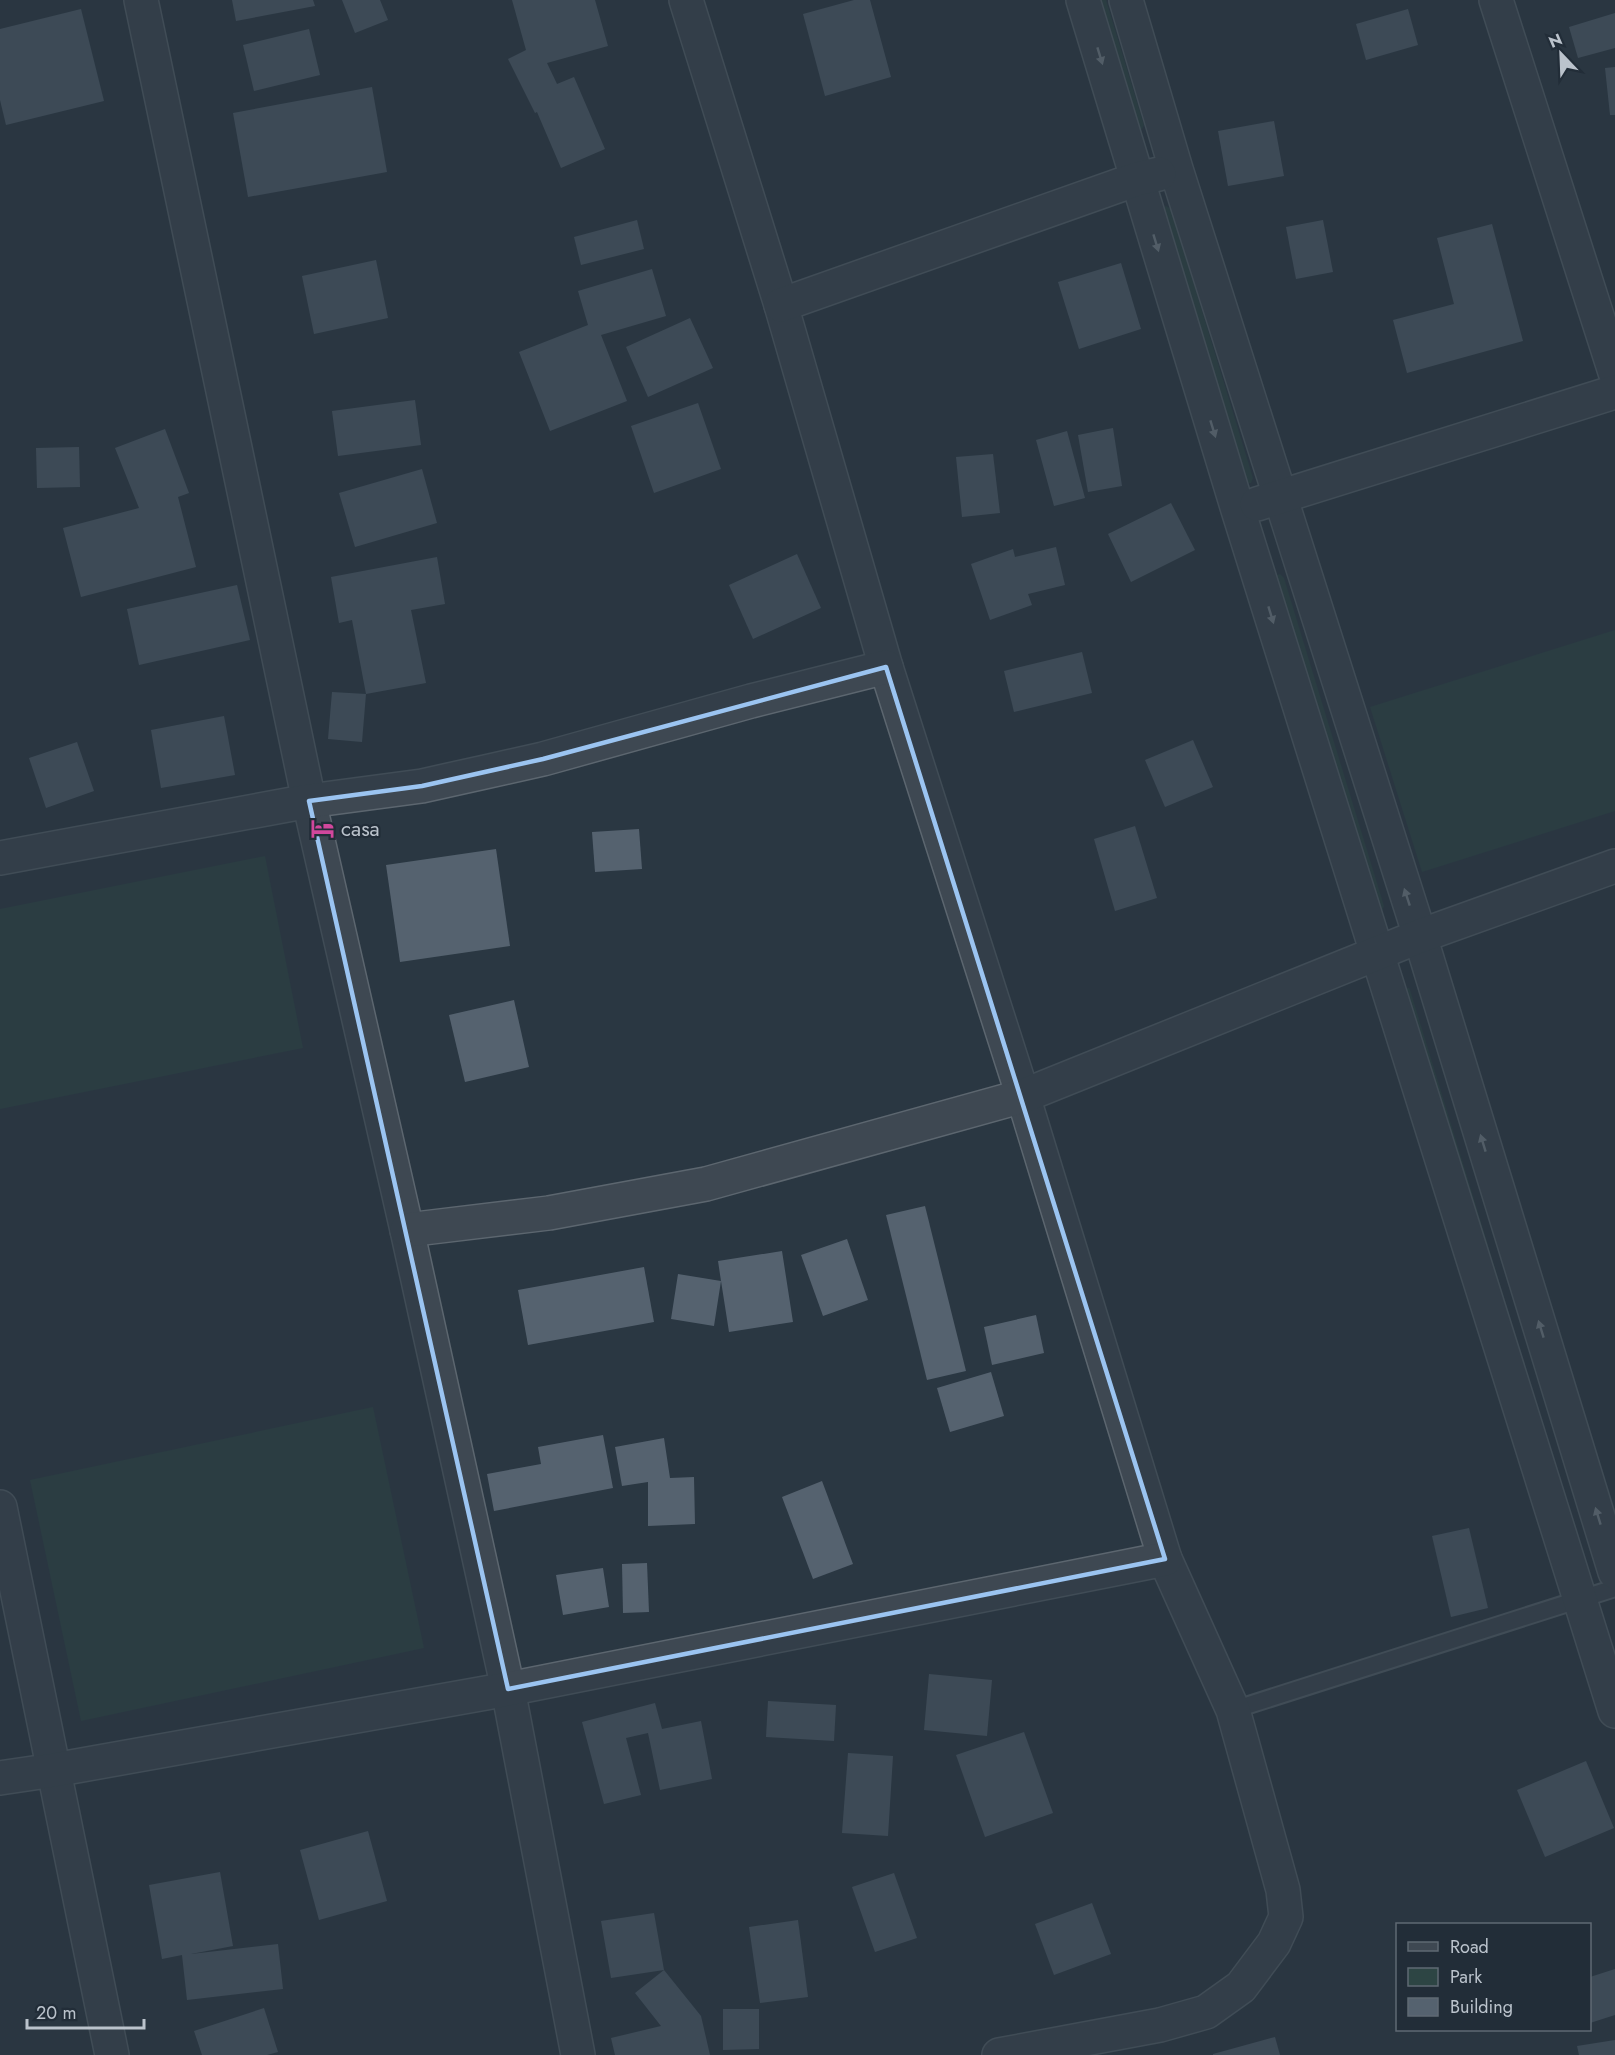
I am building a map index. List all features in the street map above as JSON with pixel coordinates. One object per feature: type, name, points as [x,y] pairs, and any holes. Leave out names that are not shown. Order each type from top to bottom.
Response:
[{"type":"street","points":[[141,0],[309,801],[407,1230],[508,1689],[579,2055]]},
{"type":"street","points":[[686,0],[781,305],[886,667],[1023,1096],[1165,1559],[1233,1710],[1283,1890],[1286,1917],[1274,1943],[1241,1987],[1206,2012],[1160,2025],[999,2055]]},
{"type":"street","points":[[1083,0],[1238,510],[1615,1711]]},
{"type":"street","points":[[1126,0],[1176,170],[1420,936],[1615,1572]]},
{"type":"street","points":[[1496,0],[1613,357]]},
{"type":"street","points":[[781,305],[1137,179],[1176,170]]},
{"type":"street","points":[[1238,510],[1615,392]]},
{"type":"street","points":[[0,858],[309,801],[422,786],[531,762],[751,701],[886,667]]},
{"type":"street","points":[[407,1230],[549,1213],[706,1184],[1023,1096],[1420,936],[1615,866]]},
{"type":"street","points":[[0,1507],[112,2055]]},
{"type":"street","points":[[0,1778],[508,1689],[1165,1559]]},
{"type":"lane","points":[[1233,1710],[1615,1587]]},
{"type":"highlighted area","points":[[886,667],[1165,1559],[508,1689],[309,801],[422,786],[543,759]]},
{"type":"green space","points":[[1096,0],[1106,0],[1144,125],[1142,129],[1139,130]]},
{"type":"green space","points":[[1166,206],[1171,209],[1253,478],[1251,483],[1245,483],[1161,210]]},
{"type":"green space","points":[[1280,574],[1284,578],[1384,906],[1382,911],[1378,912],[1275,576]]},
{"type":"green space","points":[[1615,630],[1615,811],[1422,872],[1370,707]]},
{"type":"green space","points":[[265,856],[303,1048],[0,1109],[0,909]]},
{"type":"green space","points":[[1402,988],[1410,990],[1587,1569]]},
{"type":"green space","points":[[373,1407],[424,1648],[81,1721],[30,1480]]},
{"type":"building","points":[[232,0],[313,0],[315,6],[236,21]]},
{"type":"building","points":[[342,0],[380,0],[388,20],[355,33]]},
{"type":"building","points":[[512,0],[595,0],[608,46],[547,63],[557,84],[574,77],[605,149],[561,168],[537,112],[535,113],[508,59],[526,50]]},
{"type":"building","points":[[854,0],[870,0],[891,77],[825,96],[803,14]]},
{"type":"building","points":[[81,9],[104,101],[6,125],[0,100],[0,29]]},
{"type":"building","points":[[1408,9],[1418,45],[1366,60],[1356,24]]},
{"type":"building","points":[[1615,13],[1615,48],[1578,58],[1569,27]]},
{"type":"building","points":[[309,29],[320,75],[254,91],[243,45]]},
{"type":"building","points":[[1615,67],[1615,115],[1610,115],[1605,68]]},
{"type":"building","points":[[372,87],[387,172],[248,197],[233,113]]},
{"type":"building","points":[[1274,121],[1284,176],[1228,186],[1218,131]]},
{"type":"building","points":[[637,220],[644,249],[581,265],[574,237]]},
{"type":"building","points":[[1323,220],[1333,272],[1296,279],[1286,227]]},
{"type":"building","points":[[1492,224],[1523,341],[1407,373],[1393,320],[1454,304],[1437,238]]},
{"type":"building","points":[[376,260],[388,318],[314,334],[302,276]]},
{"type":"building","points":[[1121,263],[1141,329],[1079,349],[1058,282]]},
{"type":"building","points":[[652,269],[666,316],[601,335],[627,401],[550,431],[519,352],[588,325],[578,291]]},
{"type":"building","points":[[690,318],[713,368],[648,397],[626,347]]},
{"type":"building","points":[[415,400],[421,445],[338,456],[332,411]]},
{"type":"building","points":[[698,403],[721,469],[654,493],[631,426]]},
{"type":"building","points":[[1113,428],[1122,486],[1088,492],[1078,435]]},
{"type":"building","points":[[165,429],[189,493],[178,497],[196,567],[81,597],[63,528],[139,508],[115,448]]},
{"type":"building","points":[[1067,431],[1085,498],[1054,506],[1036,440]]},
{"type":"building","points":[[79,447],[80,487],[37,488],[36,448]]},
{"type":"building","points":[[993,454],[1000,513],[962,517],[956,457]]},
{"type":"building","points":[[422,469],[437,523],[355,547],[339,493]]},
{"type":"building","points":[[1171,503],[1195,550],[1131,582],[1108,534]]},
{"type":"building","points":[[1056,547],[1065,585],[1028,594],[1032,605],[990,620],[971,564],[1013,549],[1015,557]]},
{"type":"building","points":[[797,554],[821,608],[753,639],[729,585]]},
{"type":"building","points":[[437,557],[445,604],[411,610],[426,683],[366,694],[352,620],[339,623],[331,577]]},
{"type":"building","points":[[237,585],[250,640],[139,665],[127,609]]},
{"type":"building","points":[[1082,652],[1092,693],[1014,712],[1004,671]]},
{"type":"building","points":[[332,692],[366,694],[362,742],[328,739]]},
{"type":"building","points":[[224,716],[235,775],[161,788],[151,730]]},
{"type":"building","points":[[1193,740],[1213,787],[1165,807],[1145,760]]},
{"type":"building","points":[[77,742],[94,791],[46,808],[29,758]]},
{"type":"building","points":[[1135,826],[1157,898],[1115,911],[1094,839]]},
{"type":"building","points":[[639,829],[642,869],[595,872],[592,832]]},
{"type":"building","points":[[496,849],[510,946],[400,962],[386,865]]},
{"type":"building","points":[[514,1000],[529,1067],[465,1082],[449,1015]]},
{"type":"building","points":[[925,1206],[966,1371],[927,1380],[886,1215]]},
{"type":"building","points":[[847,1239],[868,1300],[823,1316],[801,1255]]},
{"type":"building","points":[[782,1251],[793,1322],[729,1332],[718,1261]]},
{"type":"building","points":[[644,1267],[654,1322],[528,1345],[518,1290]]},
{"type":"building","points":[[678,1274],[721,1281],[714,1326],[671,1319]]},
{"type":"building","points":[[1036,1315],[1044,1353],[992,1365],[984,1327]]},
{"type":"building","points":[[991,1372],[1004,1416],[950,1432],[937,1388]]},
{"type":"building","points":[[603,1435],[613,1488],[494,1511],[487,1474],[541,1464],[538,1447]]},
{"type":"building","points":[[664,1438],[670,1478],[694,1477],[695,1524],[648,1526],[648,1482],[622,1486],[615,1447]]},
{"type":"building","points":[[822,1481],[853,1564],[813,1579],[782,1497]]},
{"type":"building","points":[[1469,1528],[1488,1608],[1451,1617],[1432,1536]]},
{"type":"building","points":[[647,1563],[649,1612],[623,1613],[622,1564]]},
{"type":"building","points":[[603,1568],[609,1607],[563,1615],[556,1575]]},
{"type":"building","points":[[929,1674],[992,1680],[987,1736],[924,1730]]},
{"type":"building","points":[[768,1701],[836,1705],[834,1741],[766,1737]]},
{"type":"building","points":[[655,1703],[662,1729],[701,1721],[712,1779],[660,1790],[648,1733],[626,1738],[641,1795],[604,1804],[582,1722]]},
{"type":"building","points":[[1024,1732],[1053,1813],[985,1837],[956,1755]]},
{"type":"building","points":[[848,1753],[893,1756],[888,1836],[842,1833]]},
{"type":"building","points":[[1586,1761],[1614,1828],[1545,1857],[1517,1790]]},
{"type":"building","points":[[368,1831],[387,1901],[319,1920],[300,1850]]},
{"type":"building","points":[[220,1872],[233,1946],[191,1954],[278,1944],[283,1989],[187,2000],[182,1955],[162,1959],[149,1885]]},
{"type":"building","points":[[894,1873],[917,1938],[875,1952],[852,1887]]},
{"type":"building","points":[[1092,1903],[1111,1954],[1054,1975],[1035,1924]]},
{"type":"building","points":[[654,1913],[664,1970],[611,1978],[601,1921]]},
{"type":"building","points":[[798,1920],[808,1997],[760,2003],[749,1927]]},
{"type":"building","points":[[1615,1969],[1615,2015],[1591,2023],[1591,1977]]},
{"type":"building","points":[[664,1970],[701,2016],[710,2055],[615,2055],[611,2038],[661,2026],[635,1993]]},
{"type":"building","points":[[264,2008],[278,2052],[267,2055],[202,2055],[194,2031]]},
{"type":"building","points":[[723,2009],[759,2009],[759,2049],[723,2050]]},
{"type":"building","points":[[1275,2037],[1280,2055],[1213,2055],[1213,2054]]},
{"type":"building","points":[[1615,2040],[1615,2055],[1579,2055],[1577,2046]]},
{"type":"place","name":"casa","points":[[323,829]]}]
